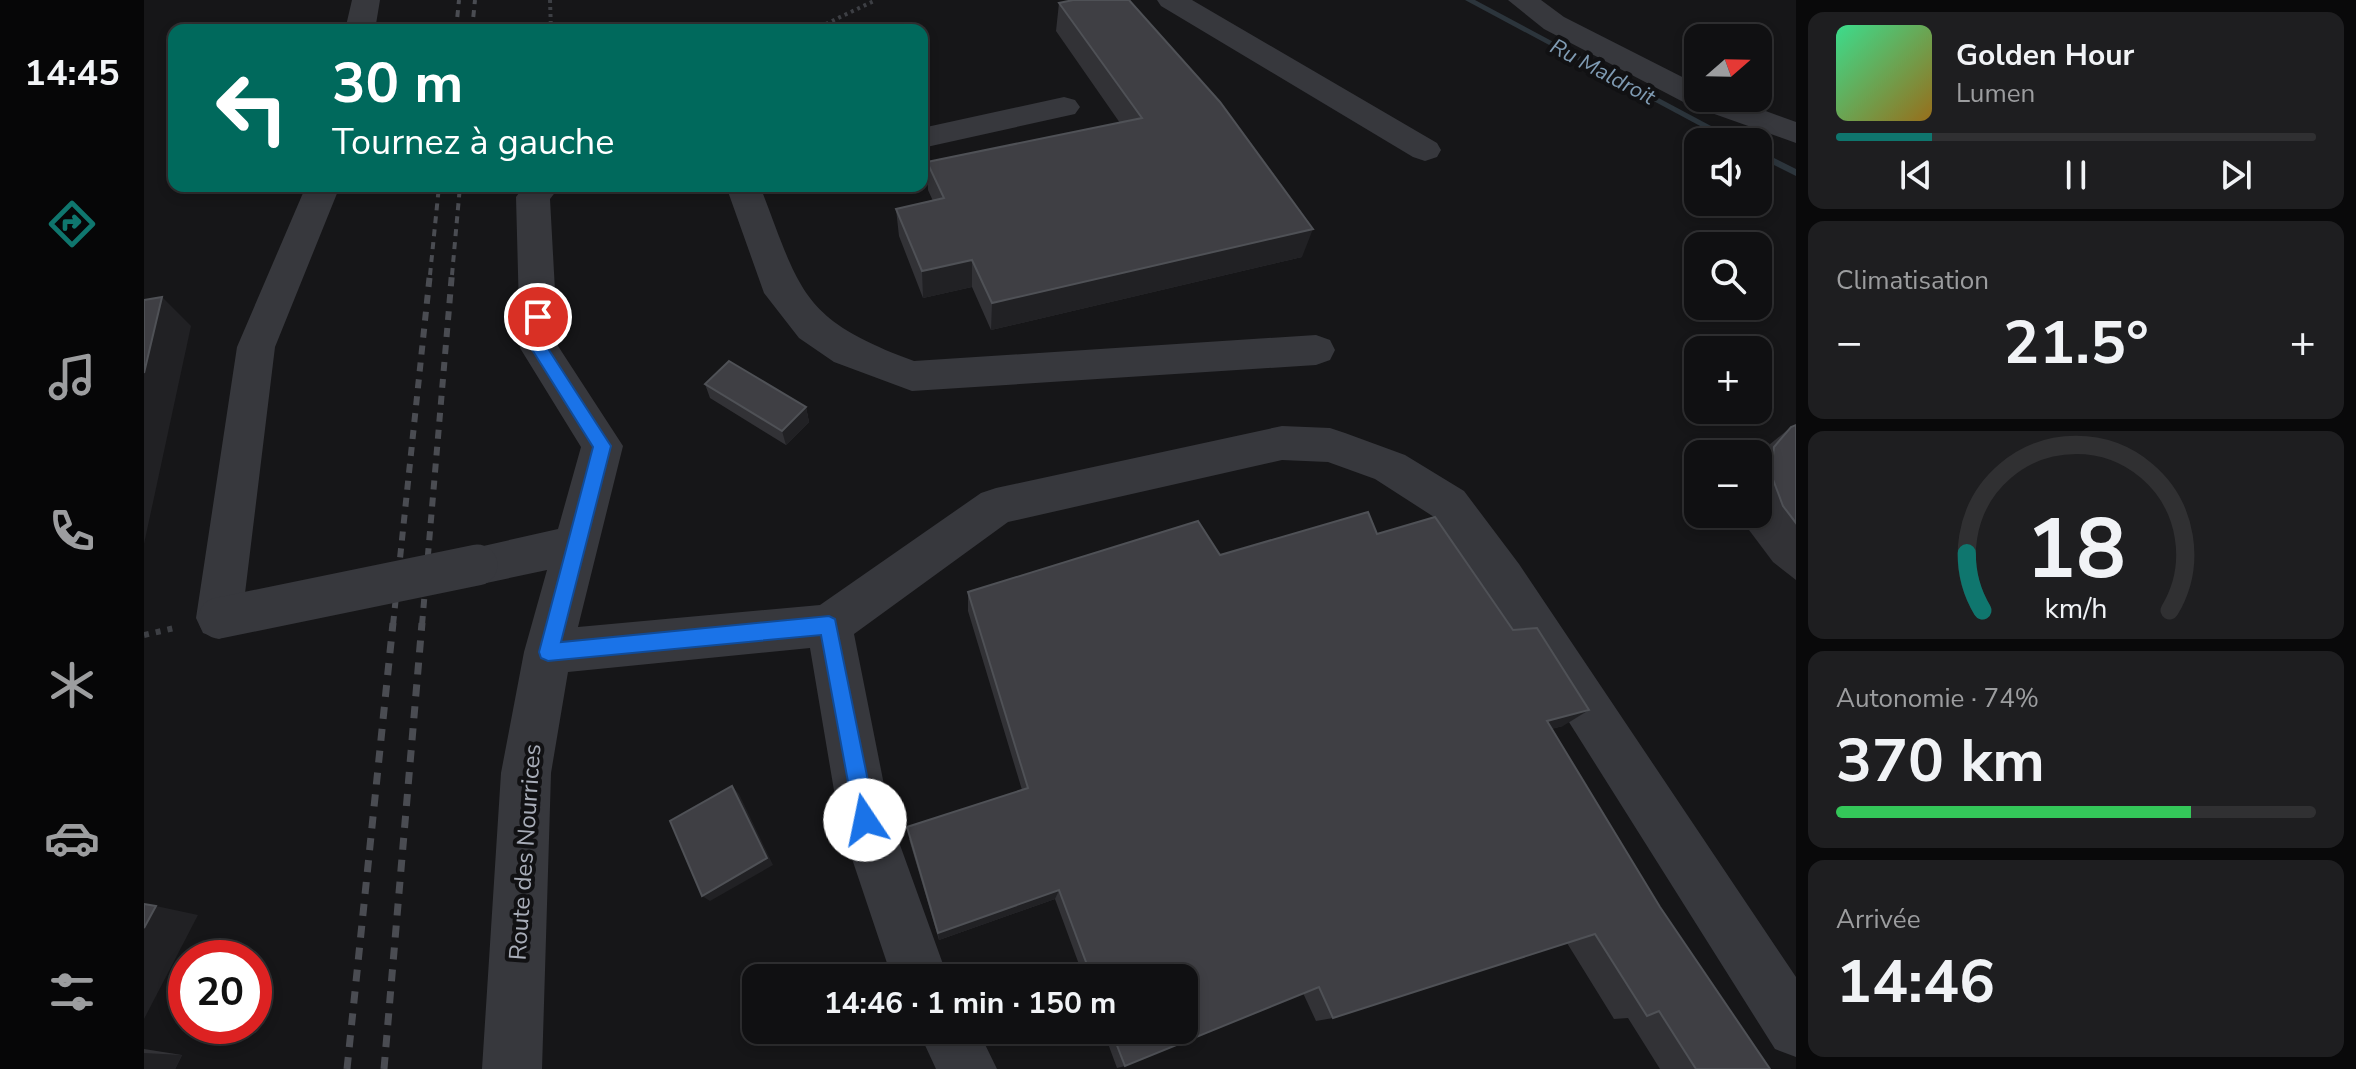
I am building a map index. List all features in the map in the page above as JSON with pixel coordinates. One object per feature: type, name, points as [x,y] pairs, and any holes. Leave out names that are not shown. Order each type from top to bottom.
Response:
[{"type":"street","points":[[361,24],[366,0]]},
{"type":"street","points":[[1171,0],[1425,150]]},
{"type":"street","points":[[1522,0],[1554,23],[1684,90]]},
{"type":"street","points":[[928,137],[1064,107]]},
{"type":"street","points":[[1738,112],[1796,133]]},
{"type":"street","points":[[321,192],[256,347],[219,618],[575,545]]},
{"type":"street","name":"Route des Nourrices","points":[[512,1069],[526,773],[548,652],[602,446],[539,348],[533,197],[538,192]]},
{"type":"street","points":[[756,192],[783,293],[812,328],[848,352],[912,376],[1316,350]]},
{"type":"street","points":[[548,652],[829,625],[996,506],[1282,443],[1330,445],[1390,467],[1449,504],[1503,578],[1796,1028]]},
{"type":"street","points":[[829,625],[865,820],[915,964]]},
{"type":"street","points":[[954,1044],[967,1069]]},
{"type":"path","points":[[550,0],[551,24]]},
{"type":"path","points":[[826,24],[876,0]]},
{"type":"building","points":[[1129,0],[1220,102],[1313,229],[992,303],[972,260],[922,271],[896,209],[944,198],[928,162],[1142,118],[1059,3]]},
{"type":"building","points":[[162,297],[144,373],[144,300]]},
{"type":"building","points":[[729,361],[806,407],[782,431],[705,384]]},
{"type":"building","points":[[1796,425],[1796,523],[1783,506],[1772,477],[1774,447]]},
{"type":"building","points":[[1368,512],[1377,534],[1435,517],[1513,630],[1537,628],[1589,710],[1547,721],[1660,907],[1770,1069],[1696,1069],[1659,1011],[1647,1016],[1595,934],[1333,1018],[1319,987],[1198,1036],[1198,964],[1087,964],[1059,890],[938,933],[907,827],[1028,788],[968,592],[1198,521],[1220,555]]},
{"type":"building","points":[[732,786],[767,858],[702,896],[670,821]]},
{"type":"building","points":[[144,904],[156,906],[144,928]]},
{"type":"building","points":[[1116,1044],[1179,1044],[1125,1066]]},
{"type":"waterway","name":"Ru Maldroit","points":[[1469,0],[1711,128]]},
{"type":"waterway","name":"Ru Maldroit","points":[[1772,160],[1796,173]]},
{"type":"railway","points":[[457,24],[459,0]]},
{"type":"railway","points":[[473,24],[475,0]]},
{"type":"railway","points":[[430,275],[438,192]]},
{"type":"railway","points":[[452,275],[459,192]]},
{"type":"railway","points":[[393,625],[430,273]]},
{"type":"railway","points":[[422,625],[452,273]]},
{"type":"railway","points":[[347,1069],[393,623]]},
{"type":"railway","points":[[384,1069],[422,623]]},
{"type":"route","points":[[538,317],[539,348],[602,446],[548,652],[829,625],[865,820]]}]
